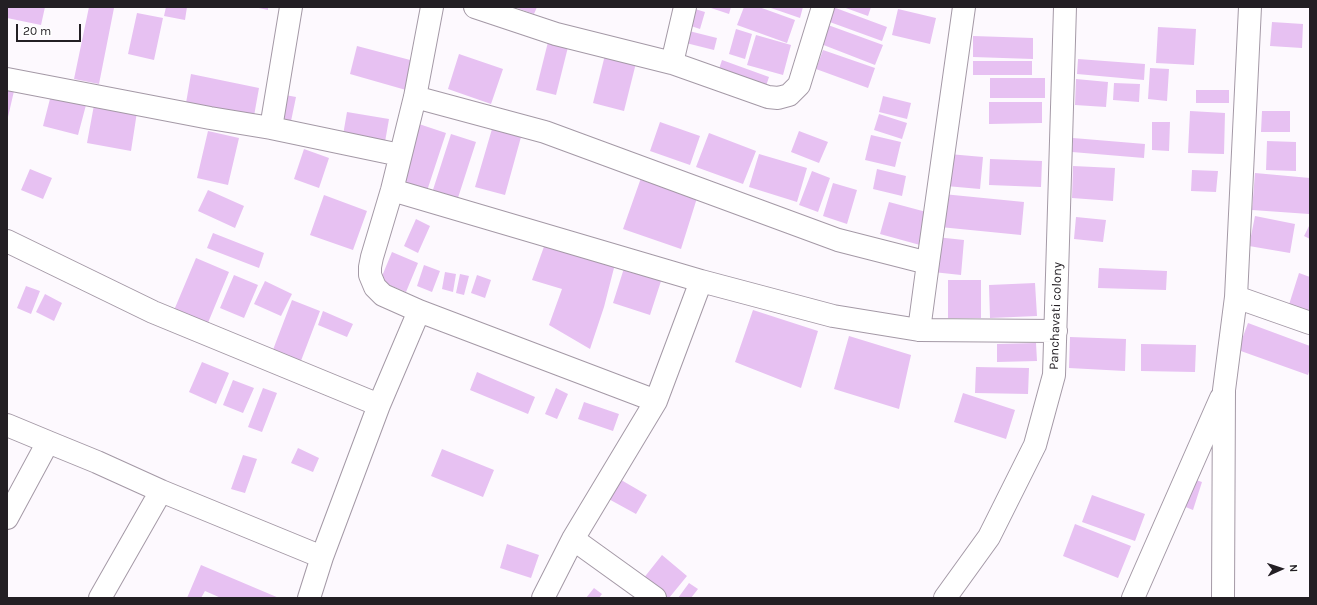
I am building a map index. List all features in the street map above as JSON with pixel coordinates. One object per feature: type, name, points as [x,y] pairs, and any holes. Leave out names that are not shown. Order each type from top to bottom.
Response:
[{"type":"street","points":[[271,128],[291,7]]},
{"type":"street","points":[[432,7],[415,97],[392,190],[372,257],[370,275],[375,287],[383,295],[419,311],[656,401]]},
{"type":"street","points":[[475,7],[556,34],[672,63],[768,97],[778,98],[789,95],[799,85],[823,7]]},
{"type":"street","points":[[672,63],[685,7]]},
{"type":"street","points":[[919,330],[964,7]]},
{"type":"street","name":"Panchavati colony","points":[[945,598],[988,537],[1035,445],[1054,375],[1065,7]]},
{"type":"street","points":[[1223,598],[1224,390],[1236,297],[1250,7]]},
{"type":"street","points":[[7,79],[210,118],[271,128],[400,155]]},
{"type":"street","points":[[415,97],[545,132],[838,240],[928,263]]},
{"type":"street","points":[[392,190],[701,281],[833,316],[919,330],[1056,331]]},
{"type":"street","points":[[7,241],[153,312],[379,405]]},
{"type":"street","points":[[543,598],[573,539],[656,401],[701,281]]},
{"type":"street","points":[[1236,297],[1310,323]]},
{"type":"street","points":[[309,598],[322,557],[379,405],[419,311]]},
{"type":"street","points":[[1133,598],[1224,390]]},
{"type":"street","points":[[7,425],[97,462],[161,491],[322,557]]},
{"type":"street","points":[[7,518],[48,442]]},
{"type":"street","points":[[100,598],[161,491]]},
{"type":"street","points":[[573,539],[655,598]]},
{"type":"building","points":[[7,7],[45,7],[41,25],[7,18]]},
{"type":"building","points":[[89,7],[114,8],[99,84],[74,79]]},
{"type":"building","points":[[166,7],[187,7],[185,20],[164,16]]},
{"type":"building","points":[[254,7],[268,7],[268,10]]},
{"type":"building","points":[[514,7],[537,7],[534,14]]},
{"type":"building","points":[[708,7],[731,7],[729,14]]},
{"type":"building","points":[[744,7],[759,7],[795,20],[787,43],[737,25]]},
{"type":"building","points":[[768,7],[803,7],[800,18]]},
{"type":"building","points":[[833,7],[887,27],[882,41],[827,21]]},
{"type":"building","points":[[843,7],[871,7],[868,16]]},
{"type":"building","points":[[695,9],[705,12],[700,29],[691,26]]},
{"type":"building","points":[[898,9],[936,18],[930,44],[892,35]]},
{"type":"building","points":[[137,13],[163,18],[154,60],[128,54]]},
{"type":"building","points":[[1272,22],[1303,24],[1302,48],[1270,46]]},
{"type":"building","points":[[828,25],[883,45],[875,65],[821,44]]},
{"type":"building","points":[[1158,27],[1196,29],[1194,65],[1156,63]]},
{"type":"building","points":[[736,29],[752,34],[745,59],[729,54]]},
{"type":"building","points":[[689,31],[717,38],[714,50],[686,43]]},
{"type":"building","points":[[756,35],[791,45],[783,75],[747,65]]},
{"type":"building","points":[[973,36],[1033,38],[1033,59],[973,57]]},
{"type":"building","points":[[549,38],[569,43],[556,95],[536,90]]},
{"type":"building","points":[[357,46],[414,61],[406,90],[350,74]]},
{"type":"building","points":[[823,50],[875,68],[868,88],[816,69]]},
{"type":"building","points":[[459,54],[503,69],[491,104],[448,89]]},
{"type":"building","points":[[605,55],[636,63],[624,111],[593,103]]},
{"type":"building","points":[[1078,59],[1145,64],[1144,80],[1077,74]]},
{"type":"building","points":[[722,60],[769,77],[765,89],[718,72]]},
{"type":"building","points":[[973,61],[1032,61],[1032,75],[973,75]]},
{"type":"building","points":[[1150,68],[1169,69],[1167,101],[1148,99]]},
{"type":"building","points":[[191,74],[259,88],[254,116],[186,103]]},
{"type":"building","points":[[990,78],[1045,78],[1045,98],[990,98]]},
{"type":"building","points":[[1076,79],[1108,82],[1106,107],[1075,105]]},
{"type":"building","points":[[1114,83],[1140,84],[1139,102],[1113,100]]},
{"type":"building","points":[[7,89],[14,91],[8,117],[7,117]]},
{"type":"building","points":[[1196,90],[1229,90],[1229,103],[1196,103]]},
{"type":"building","points":[[280,94],[296,97],[290,126],[275,123]]},
{"type":"building","points":[[51,95],[86,105],[78,135],[43,126]]},
{"type":"building","points":[[883,96],[911,103],[907,119],[879,112]]},
{"type":"building","points":[[989,102],[1042,102],[1042,123],[989,124]]},
{"type":"building","points":[[94,105],[137,112],[131,151],[87,143]]},
{"type":"building","points":[[1190,111],[1225,113],[1224,154],[1188,153]]},
{"type":"building","points":[[1262,111],[1290,111],[1290,132],[1261,132]]},
{"type":"building","points":[[347,112],[389,119],[385,142],[343,135]]},
{"type":"building","points":[[879,114],[907,123],[902,139],[874,130]]},
{"type":"building","points":[[660,122],[700,136],[690,165],[650,151]]},
{"type":"building","points":[[1152,122],[1170,122],[1169,151],[1152,150]]},
{"type":"building","points":[[419,124],[446,133],[426,194],[400,186]]},
{"type":"building","points":[[492,129],[521,137],[505,195],[475,187]]},
{"type":"building","points":[[208,131],[239,138],[228,185],[197,178]]},
{"type":"building","points":[[799,131],[828,142],[819,163],[791,152]]},
{"type":"building","points":[[709,133],[756,151],[743,184],[696,167]]},
{"type":"building","points":[[451,134],[476,142],[456,204],[431,196]]},
{"type":"building","points":[[871,135],[901,142],[895,167],[865,160]]},
{"type":"building","points":[[1073,138],[1145,144],[1144,158],[1072,152]]},
{"type":"building","points":[[1267,141],[1296,142],[1296,171],[1266,170]]},
{"type":"building","points":[[304,149],[329,158],[319,188],[294,179]]},
{"type":"building","points":[[759,154],[807,168],[797,202],[749,187]]},
{"type":"building","points":[[949,154],[983,157],[980,189],[946,186]]},
{"type":"building","points":[[990,159],[1042,161],[1041,187],[989,185]]},
{"type":"building","points":[[1073,166],[1115,168],[1113,201],[1072,198]]},
{"type":"building","points":[[30,169],[52,178],[43,199],[21,190]]},
{"type":"building","points":[[877,169],[906,176],[902,196],[873,189]]},
{"type":"building","points":[[1192,170],[1218,171],[1216,192],[1191,191]]},
{"type":"building","points":[[812,171],[830,178],[818,212],[799,205]]},
{"type":"building","points":[[1255,173],[1310,178],[1309,214],[1252,210]]},
{"type":"building","points":[[641,178],[697,198],[681,249],[623,229]]},
{"type":"building","points":[[833,183],[857,190],[847,224],[823,216]]},
{"type":"building","points":[[208,190],[244,206],[235,228],[198,211]]},
{"type":"building","points":[[943,194],[1024,202],[1021,235],[940,227]]},
{"type":"building","points":[[324,195],[367,211],[353,250],[310,235]]},
{"type":"building","points":[[889,202],[930,213],[920,245],[880,234]]},
{"type":"building","points":[[1255,216],[1295,224],[1290,253],[1249,246]]},
{"type":"building","points":[[1076,217],[1106,220],[1103,242],[1074,239]]},
{"type":"building","points":[[416,219],[430,226],[418,253],[404,246]]},
{"type":"building","points":[[1310,224],[1310,239],[1304,236]]},
{"type":"building","points":[[213,233],[264,253],[259,268],[207,248]]},
{"type":"building","points":[[936,237],[964,240],[961,275],[933,272]]},
{"type":"building","points":[[546,241],[615,264],[604,307],[590,349],[549,325],[562,289],[532,280]]},
{"type":"building","points":[[392,252],[418,263],[406,292],[380,281]]},
{"type":"building","points":[[196,258],[229,272],[205,330],[172,315]]},
{"type":"building","points":[[424,265],[440,271],[432,292],[417,286]]},
{"type":"building","points":[[625,265],[662,278],[650,315],[613,303]]},
{"type":"building","points":[[1099,268],[1167,271],[1166,290],[1098,288]]},
{"type":"building","points":[[445,272],[456,274],[453,292],[442,289]]},
{"type":"building","points":[[1299,273],[1310,277],[1310,318],[1287,311]]},
{"type":"building","points":[[460,274],[469,276],[464,295],[456,293]]},
{"type":"building","points":[[234,275],[258,285],[244,318],[220,308]]},
{"type":"building","points":[[477,275],[491,280],[485,298],[471,293]]},
{"type":"building","points":[[948,280],[981,280],[981,318],[948,318]]},
{"type":"building","points":[[265,281],[292,294],[281,316],[254,304]]},
{"type":"building","points":[[1035,283],[1037,316],[990,318],[989,285]]},
{"type":"building","points":[[26,286],[40,291],[31,314],[17,308]]},
{"type":"building","points":[[45,294],[62,303],[54,321],[36,312]]},
{"type":"building","points":[[292,300],[320,311],[299,366],[271,355]]},
{"type":"building","points":[[753,310],[818,331],[801,388],[735,362]]},
{"type":"building","points":[[323,311],[353,324],[347,337],[318,325]]},
{"type":"building","points":[[1248,323],[1310,346],[1310,368],[1308,375],[1238,350]]},
{"type":"building","points":[[849,336],[911,355],[899,409],[834,389]]},
{"type":"building","points":[[1070,337],[1126,339],[1125,371],[1069,368]]},
{"type":"building","points":[[1036,343],[1037,361],[997,362],[997,344]]},
{"type":"building","points":[[1141,344],[1196,345],[1195,372],[1141,371]]},
{"type":"building","points":[[202,362],[229,373],[216,404],[189,392]]},
{"type":"building","points":[[976,367],[1029,368],[1028,394],[975,393]]},
{"type":"building","points":[[477,372],[535,397],[528,414],[470,390]]},
{"type":"building","points":[[233,380],[254,388],[243,413],[223,405]]},
{"type":"building","points":[[263,388],[277,393],[262,432],[248,427]]},
{"type":"building","points":[[556,388],[568,394],[557,419],[545,414]]},
{"type":"building","points":[[963,393],[1015,410],[1006,439],[954,422]]},
{"type":"building","points":[[584,402],[619,414],[613,431],[578,419]]},
{"type":"building","points":[[298,448],[319,458],[313,472],[291,463]]},
{"type":"building","points":[[442,449],[494,470],[483,497],[431,476]]},
{"type":"building","points":[[243,455],[257,459],[245,493],[231,489]]},
{"type":"building","points":[[616,477],[647,495],[636,514],[605,497]]},
{"type":"building","points":[[1187,477],[1202,482],[1193,510],[1178,504]]},
{"type":"building","points":[[1092,495],[1145,514],[1135,541],[1082,522]]},
{"type":"building","points":[[1075,524],[1131,546],[1118,578],[1063,556]]},
{"type":"building","points":[[507,544],[539,555],[531,578],[500,568]]},
{"type":"building","points":[[662,555],[687,576],[669,598],[666,598],[643,579]]},
{"type":"building","points":[[201,565],[279,598],[221,598],[205,591],[201,598],[187,598]]},
{"type":"building","points":[[689,583],[698,589],[691,598],[678,598]]},
{"type":"building","points":[[594,588],[602,594],[599,598],[586,598]]}]
